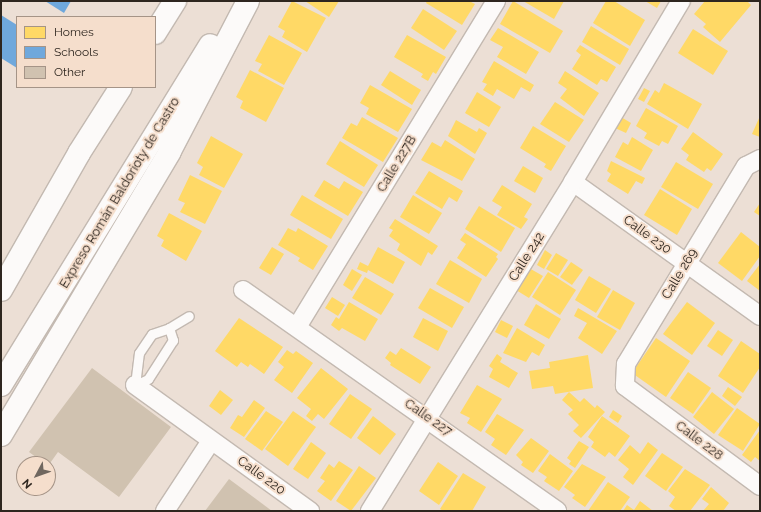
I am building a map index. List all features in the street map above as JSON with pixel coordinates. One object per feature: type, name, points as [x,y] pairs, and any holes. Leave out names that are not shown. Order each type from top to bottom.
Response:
[{"type":"highway","points":[[156,31],[175,1]]},
{"type":"highway","name":"Expreso Román Baldorioty de Castro","points":[[1,385],[237,1]]},
{"type":"highway","points":[[1,435],[170,152],[248,1]]},
{"type":"highway","points":[[1,290],[79,153],[120,88]]},
{"type":"street","name":"Calle 227B","points":[[297,327],[496,1]]},
{"type":"street","name":"Calle 242","points":[[370,511],[573,182],[681,1]]},
{"type":"street","name":"Calle 269","points":[[638,396],[625,386],[626,364],[746,166],[760,159]]},
{"type":"street","name":"Calle 230","points":[[573,182],[760,316]]},
{"type":"street","name":"Calle 227","points":[[243,290],[428,418],[557,511]]},
{"type":"street","name":"Calle 220","points":[[135,385],[310,511]]},
{"type":"street","name":"Calle 228","points":[[638,396],[760,486]]},
{"type":"street","points":[[165,511],[211,441]]},
{"type":"lane","points":[[169,328],[173,340],[148,380],[135,385],[139,353],[152,334],[169,328],[189,316]]},
{"type":"building: Homes","points":[[292,1],[326,18],[307,52],[282,37],[285,31],[278,27]]},
{"type":"building: Homes","points":[[305,1],[339,1],[329,17]]},
{"type":"building: Homes","points":[[427,1],[469,1],[475,4],[462,25],[426,3]]},
{"type":"building: Homes","points":[[513,1],[563,31],[550,53],[500,24]]},
{"type":"building: Homes","points":[[523,1],[564,1],[554,19]]},
{"type":"building: Homes","points":[[606,1],[614,1],[645,20],[630,46],[593,23]]},
{"type":"building: Homes","points":[[645,1],[661,1],[657,8]]},
{"type":"building: Homes","points":[[705,1],[747,1],[751,5],[720,42],[703,27],[706,24],[694,14]]},
{"type":"building: Homes","points":[[423,9],[457,31],[444,50],[411,28]]},
{"type":"building: Homes","points":[[591,26],[629,49],[620,65],[582,42]]},
{"type":"building: Homes","points":[[498,28],[539,52],[526,74],[497,57],[503,47],[490,40]]},
{"type":"building: Homes","points":[[693,29],[728,51],[713,75],[678,53]]},
{"type":"building: Homes","points":[[269,35],[302,53],[284,85],[258,71],[262,64],[255,61]]},
{"type":"building: Homes","points":[[407,35],[446,57],[436,74],[433,72],[428,81],[421,77],[423,74],[394,57]]},
{"type":"building: Homes","points":[[580,45],[616,67],[607,82],[601,79],[597,85],[572,69],[581,55],[576,51]]},
{"type":"building: Homes","points":[[494,61],[534,85],[530,92],[521,87],[514,99],[497,89],[493,96],[483,90],[487,84],[482,82]]},
{"type":"building: Homes","points":[[250,70],[284,88],[266,122],[240,108],[243,101],[236,97]]},
{"type":"building: Homes","points":[[390,71],[421,90],[412,105],[381,85]]},
{"type":"building: Homes","points":[[565,71],[599,93],[584,116],[560,98],[567,89],[558,83]]},
{"type":"building: Homes","points":[[664,83],[702,104],[688,129],[647,104],[655,90],[659,93]]},
{"type":"building: Homes","points":[[370,85],[412,109],[398,132],[366,114],[369,108],[360,103]]},
{"type":"building: Homes","points":[[644,88],[650,91],[644,102],[638,99]]},
{"type":"building: Homes","points":[[477,92],[501,107],[489,127],[465,113]]},
{"type":"building: Homes","points":[[555,102],[584,120],[569,142],[540,124]]},
{"type":"building: Homes","points":[[646,108],[678,126],[668,144],[662,141],[659,146],[644,138],[647,133],[636,126]]},
{"type":"building: Homes","points":[[760,116],[760,137],[752,134]]},
{"type":"building: Homes","points":[[362,117],[398,138],[383,162],[342,138],[351,123],[357,126]]},
{"type":"building: Homes","points":[[621,117],[631,123],[626,133],[615,128]]},
{"type":"building: Homes","points":[[456,120],[477,132],[479,128],[487,133],[475,154],[448,136]]},
{"type":"building: Homes","points":[[533,126],[566,146],[551,171],[544,167],[546,164],[520,148]]},
{"type":"building: Homes","points":[[693,132],[723,154],[711,171],[707,168],[704,172],[686,160],[689,155],[681,149]]},
{"type":"building: Homes","points":[[211,136],[243,154],[224,188],[199,175],[203,167],[197,163]]},
{"type":"building: Homes","points":[[632,137],[653,150],[641,171],[615,157],[623,142],[628,145]]},
{"type":"building: Homes","points":[[445,140],[475,159],[462,181],[421,160],[432,142],[441,147]]},
{"type":"building: Homes","points":[[340,141],[378,165],[364,187],[326,164]]},
{"type":"building: Homes","points":[[611,161],[645,178],[642,184],[636,181],[628,194],[607,181],[611,174],[607,171]]},
{"type":"building: Homes","points":[[676,162],[713,184],[698,209],[661,187]]},
{"type":"building: Homes","points":[[523,166],[543,178],[535,193],[514,181]]},
{"type":"building: Homes","points":[[429,171],[463,191],[457,202],[449,197],[442,209],[415,193]]},
{"type":"building: Homes","points":[[190,175],[222,191],[205,224],[180,212],[185,203],[178,200]]},
{"type":"building: Homes","points":[[324,180],[339,189],[344,181],[363,192],[348,216],[314,196]]},
{"type":"building: Homes","points":[[502,185],[532,204],[524,217],[528,219],[521,229],[497,215],[502,207],[492,201]]},
{"type":"building: Homes","points":[[660,189],[692,209],[677,235],[644,215]]},
{"type":"building: Homes","points":[[302,195],[343,219],[331,239],[290,215]]},
{"type":"building: Homes","points":[[413,195],[442,213],[429,234],[400,217]]},
{"type":"building: Homes","points":[[760,203],[760,216],[754,212]]},
{"type":"building: Homes","points":[[479,206],[515,228],[501,252],[465,229]]},
{"type":"building: Homes","points":[[169,213],[202,231],[186,261],[161,246],[164,240],[157,236]]},
{"type":"building: Homes","points":[[395,219],[438,246],[432,255],[428,252],[421,266],[397,250],[400,244],[389,236],[393,230],[389,228]]},
{"type":"building: Homes","points":[[288,228],[296,232],[298,228],[328,246],[313,270],[298,261],[300,258],[278,245]]},
{"type":"building: Homes","points":[[741,232],[760,247],[760,256],[742,281],[718,263]]},
{"type":"building: Homes","points":[[465,233],[498,254],[496,257],[498,259],[486,277],[457,258],[466,244],[460,240]]},
{"type":"building: Homes","points":[[272,247],[284,254],[271,275],[259,268]]},
{"type":"building: Homes","points":[[378,247],[405,262],[393,284],[368,270],[367,273],[357,269],[360,262],[368,266]]},
{"type":"building: Homes","points":[[545,250],[552,255],[544,269],[537,265]]},
{"type":"building: Homes","points":[[556,253],[568,260],[558,276],[546,269]]},
{"type":"building: Homes","points":[[450,260],[482,279],[469,303],[436,284]]},
{"type":"building: Homes","points":[[571,262],[583,270],[572,285],[560,277]]},
{"type":"building: Homes","points":[[760,264],[760,291],[747,281]]},
{"type":"building: Homes","points":[[529,268],[543,276],[529,298],[516,290]]},
{"type":"building: Homes","points":[[352,269],[362,275],[352,291],[343,285]]},
{"type":"building: Homes","points":[[548,272],[576,290],[560,315],[532,297]]},
{"type":"building: Homes","points":[[589,276],[611,289],[596,313],[575,300]]},
{"type":"building: Homes","points":[[365,277],[394,294],[381,315],[352,298]]},
{"type":"building: Homes","points":[[430,288],[464,307],[452,328],[418,308]]},
{"type":"building: Homes","points":[[613,290],[635,303],[620,330],[597,317]]},
{"type":"building: Homes","points":[[332,297],[345,305],[338,316],[325,308]]},
{"type":"building: Homes","points":[[349,302],[378,319],[365,341],[342,328],[339,331],[331,325],[336,317],[339,319]]},
{"type":"building: Homes","points":[[687,302],[715,323],[692,355],[663,334]]},
{"type":"building: Homes","points":[[536,304],[561,319],[549,339],[524,325]]},
{"type":"building: Homes","points":[[578,308],[617,331],[602,354],[578,338],[587,323],[574,316]]},
{"type":"building: Homes","points":[[239,318],[283,347],[264,374],[250,364],[248,367],[241,362],[237,367],[215,351]]},
{"type":"building: Homes","points":[[423,318],[448,331],[438,351],[413,337]]},
{"type":"building: Homes","points":[[501,320],[513,326],[507,338],[495,332]]},
{"type":"building: Homes","points":[[517,328],[545,345],[539,356],[532,352],[526,362],[503,353]]},
{"type":"building: Homes","points":[[718,330],[733,340],[722,356],[707,346]]},
{"type":"building: Homes","points":[[656,338],[690,361],[666,397],[632,373]]},
{"type":"building: Homes","points":[[741,341],[760,354],[760,367],[743,393],[718,376]]},
{"type":"building: Homes","points":[[401,348],[431,367],[420,384],[390,365],[391,363],[385,358],[390,351],[396,355]]},
{"type":"building: Homes","points":[[287,350],[293,354],[296,351],[313,363],[292,393],[274,380],[284,367],[278,362]]},
{"type":"building: Homes","points":[[497,354],[502,358],[500,362],[518,373],[509,388],[489,377],[493,369],[489,366]]},
{"type":"building: Homes","points":[[588,355],[593,388],[555,394],[553,386],[532,389],[529,371],[550,368],[549,362]]},
{"type":"building: Homes","points":[[321,368],[348,389],[324,419],[318,414],[312,421],[306,416],[311,409],[297,398]]},
{"type":"building: Homes","points":[[688,372],[711,388],[693,414],[670,398]]},
{"type":"building: Homes","points":[[477,385],[502,399],[481,432],[467,423],[470,418],[460,413]]},
{"type":"building: Homes","points":[[728,387],[742,397],[735,406],[722,396]]},
{"type":"building: Homes","points":[[220,390],[233,400],[221,415],[209,406]]},
{"type":"building: Homes","points":[[569,392],[580,402],[584,398],[595,408],[597,405],[605,412],[581,438],[573,431],[579,425],[568,414],[573,410],[562,400]]},
{"type":"building: Homes","points":[[712,392],[734,409],[714,434],[693,417]]},
{"type":"building: Homes","points":[[350,394],[372,409],[351,439],[329,424]]},
{"type":"building: Homes","points":[[254,400],[265,408],[244,437],[230,428],[238,415],[242,417]]},
{"type":"building: Homes","points":[[737,408],[760,424],[743,451],[718,435]]},
{"type":"building: Homes","points":[[613,410],[622,416],[618,423],[609,417]]},
{"type":"building: Homes","points":[[266,411],[283,422],[262,451],[245,439]]},
{"type":"building: Homes","points":[[293,411],[316,427],[288,466],[265,449]]},
{"type":"building: Homes","points":[[497,414],[524,430],[506,455],[491,445],[495,439],[485,432]]},
{"type":"building: Homes","points":[[373,416],[396,434],[380,455],[357,438]]},
{"type":"building: Homes","points":[[602,416],[630,436],[615,457],[609,452],[605,457],[591,447],[594,442],[588,437]]},
{"type":"building: Homes","points":[[760,430],[760,461],[755,457],[751,462],[742,455]]},
{"type":"building: Homes","points":[[531,438],[549,451],[533,473],[521,465],[523,462],[516,455]]},
{"type":"building: Homes","points":[[579,441],[589,447],[575,468],[569,464],[571,461],[567,458]]},
{"type":"building: Homes","points":[[311,442],[326,453],[308,479],[293,469]]},
{"type":"building: Homes","points":[[648,442],[658,450],[633,485],[623,477],[629,469],[618,460],[630,445],[640,454]]},
{"type":"building: Homes","points":[[662,453],[683,467],[666,491],[645,476]]},
{"type":"building: Homes","points":[[550,454],[573,471],[559,491],[544,481],[547,477],[538,471]]},
{"type":"building: Homes","points":[[339,461],[353,470],[331,501],[317,491],[325,481],[320,478],[329,464],[334,468]]},
{"type":"building: Homes","points":[[438,462],[458,476],[439,505],[419,491]]},
{"type":"building: Homes","points":[[582,464],[606,477],[585,507],[572,498],[575,495],[564,487]]},
{"type":"building: Homes","points":[[359,466],[376,478],[351,511],[336,501]]},
{"type":"building: Homes","points":[[685,469],[710,485],[690,511],[676,511],[669,506],[675,497],[668,491]]},
{"type":"building: Homes","points":[[463,473],[486,487],[472,511],[443,511],[440,509]]},
{"type":"building: Homes","points":[[608,482],[630,497],[620,511],[588,511]]},
{"type":"building: Homes","points":[[711,487],[729,503],[723,511],[703,511],[709,504],[702,499]]},
{"type":"building: Homes","points":[[640,501],[653,511],[623,511],[627,505],[634,510]]},
{"type":"building: Schools","points":[[45,1],[71,1],[64,13]]},
{"type":"building: Schools","points":[[1,15],[16,24],[16,67],[1,58]]},
{"type":"building: Other","points":[[92,368],[171,427],[119,497],[58,452],[55,456],[34,456],[29,452]]},
{"type":"building: Other","points":[[229,479],[272,511],[205,511]]}]
